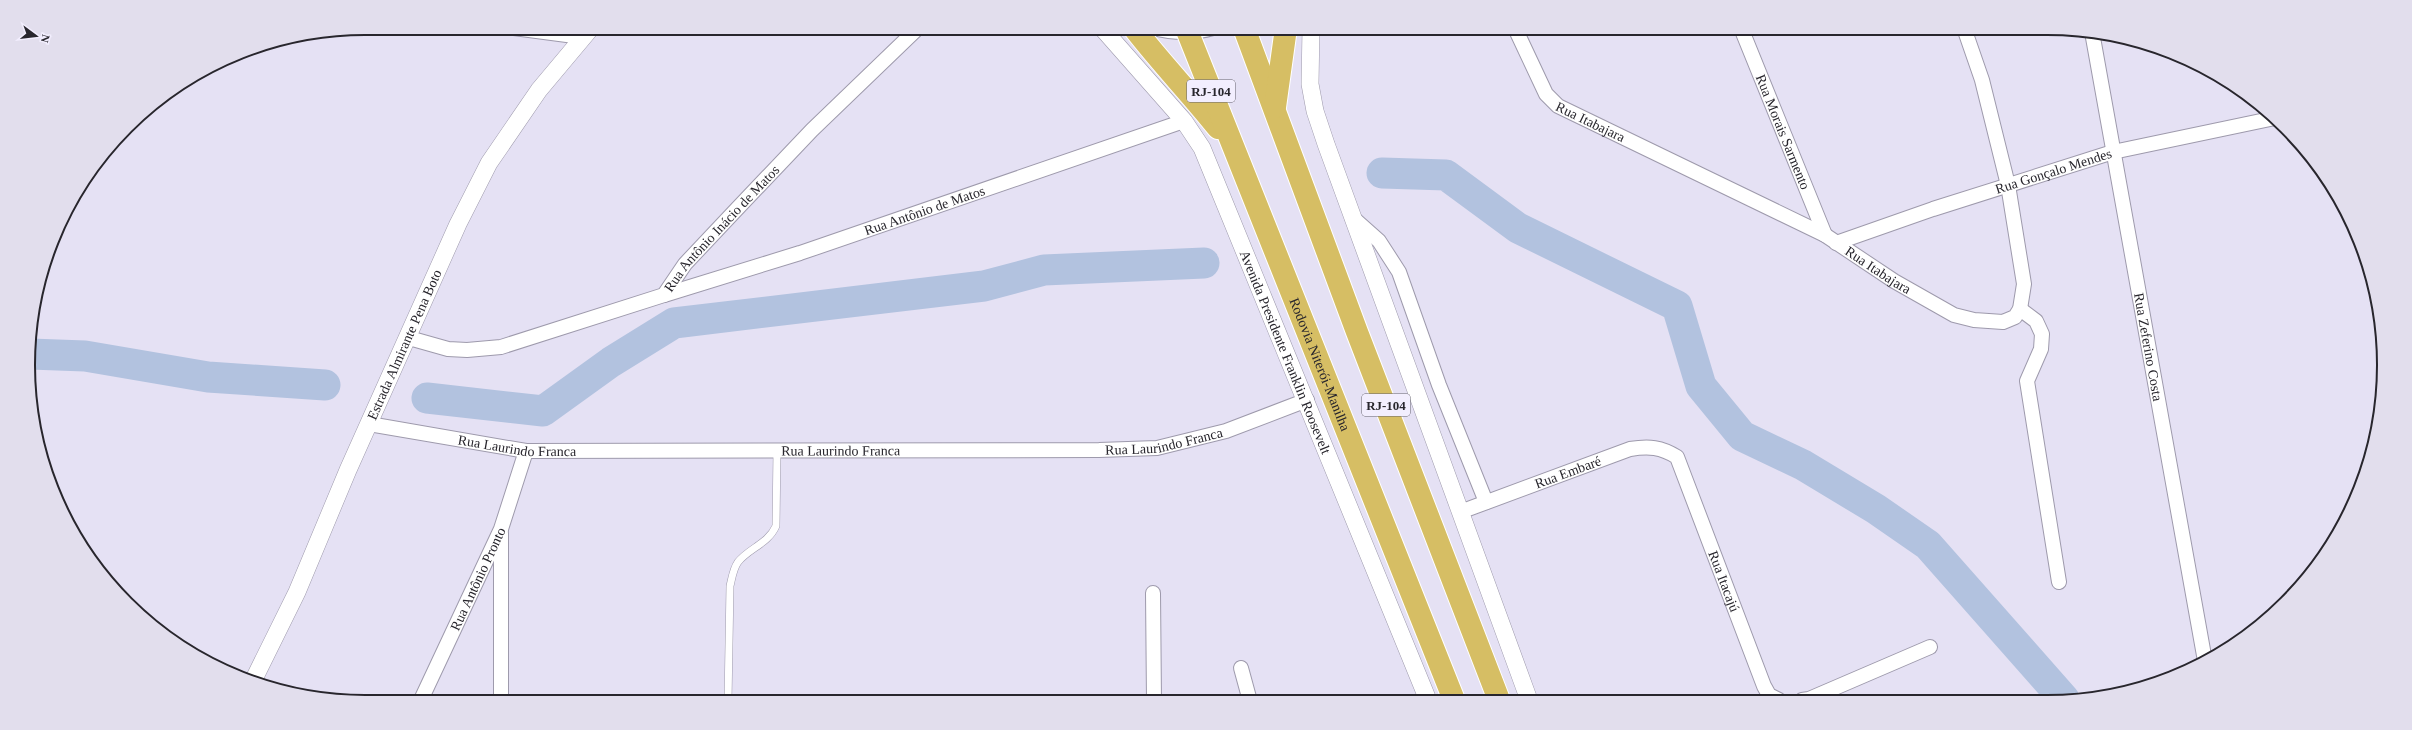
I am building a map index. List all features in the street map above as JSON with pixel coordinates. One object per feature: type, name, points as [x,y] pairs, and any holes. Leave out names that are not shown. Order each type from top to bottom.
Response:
[{"type":"highway","points":[[1139,35],[1156,57],[1187,88],[1234,149]]},
{"type":"highway","name":"Rodovia Niterói-Manilha","points":[[1189,35],[1452,695]]},
{"type":"highway","name":"RJ-104","points":[[1247,35],[1360,340],[1497,695]]},
{"type":"highway","points":[[1275,109],[1285,35]]},
{"type":"street","name":"Estrada Almirante Pena Boto","points":[[255,676],[297,592],[369,424],[409,338],[458,224],[489,163],[516,120],[584,35]]},
{"type":"street","name":"Rua Antônio Inácio de Matos","points":[[409,338],[448,349],[467,350],[501,347],[664,294],[685,264],[812,130],[911,35]]},
{"type":"street","name":"Avenida Presidente Franklin Roosevelt","points":[[1108,35],[1184,121],[1202,148],[1219,185],[1426,695]]},
{"type":"street","points":[[1311,35],[1310,84],[1315,111],[1352,217],[1527,695]]},
{"type":"street","name":"Rua Itabajara","points":[[1518,35],[1546,94],[1558,106],[1831,239],[1901,285],[1954,315],[1974,320],[1994,322],[2015,317],[2020,309]]},
{"type":"street","name":"Rua Morais Sarmento","points":[[1744,35],[1831,239]]},
{"type":"street","points":[[1966,35],[1982,80],[2008,185],[2024,284],[2020,309],[2036,321],[2042,334],[2041,349],[2027,381],[2059,582]]},
{"type":"street","name":"Rua Zeferino Costa","points":[[2093,38],[2204,655]]},
{"type":"street","name":"Rua Gonçalo Mendes","points":[[1831,239],[2113,152],[2268,120]]},
{"type":"street","name":"Rua Antônio de Matos","points":[[664,294],[800,253],[1184,121]]},
{"type":"street","points":[[1352,217],[1379,242],[1399,272],[1439,385],[1486,502]]},
{"type":"street","name":"Rua Laurindo Franca","points":[[369,424],[526,451],[973,449],[1100,450],[1157,448],[1226,431],[1306,400]]},
{"type":"street","name":"Rua Embaré","points":[[1460,512],[1630,449],[1646,446],[1658,447],[1677,457]]},
{"type":"street","name":"Rua Antônio Pronto","points":[[423,695],[501,529],[526,451]]},
{"type":"street","name":"Rua Itacajú","points":[[1677,457],[1764,686],[1769,695]]},
{"type":"street","points":[[501,529],[501,695]]},
{"type":"street","points":[[1153,593],[1154,695]]},
{"type":"street","points":[[1818,695],[1930,647]]},
{"type":"street","points":[[1241,668],[1249,695]]},
{"type":"lane","points":[[728,695],[730,586],[734,570],[739,561],[771,537],[776,526],[777,451]]},
{"type":"waterway","points":[[1382,173],[1446,175],[1518,228],[1677,306],[1701,386],[1742,436],[1803,465],[1876,509],[1928,545],[2060,694]]},
{"type":"waterway","points":[[427,398],[543,411],[611,362],[674,323],[984,286],[1044,270],[1204,263]]},
{"type":"waterway","points":[[35,354],[85,356],[208,377],[325,385]]}]
